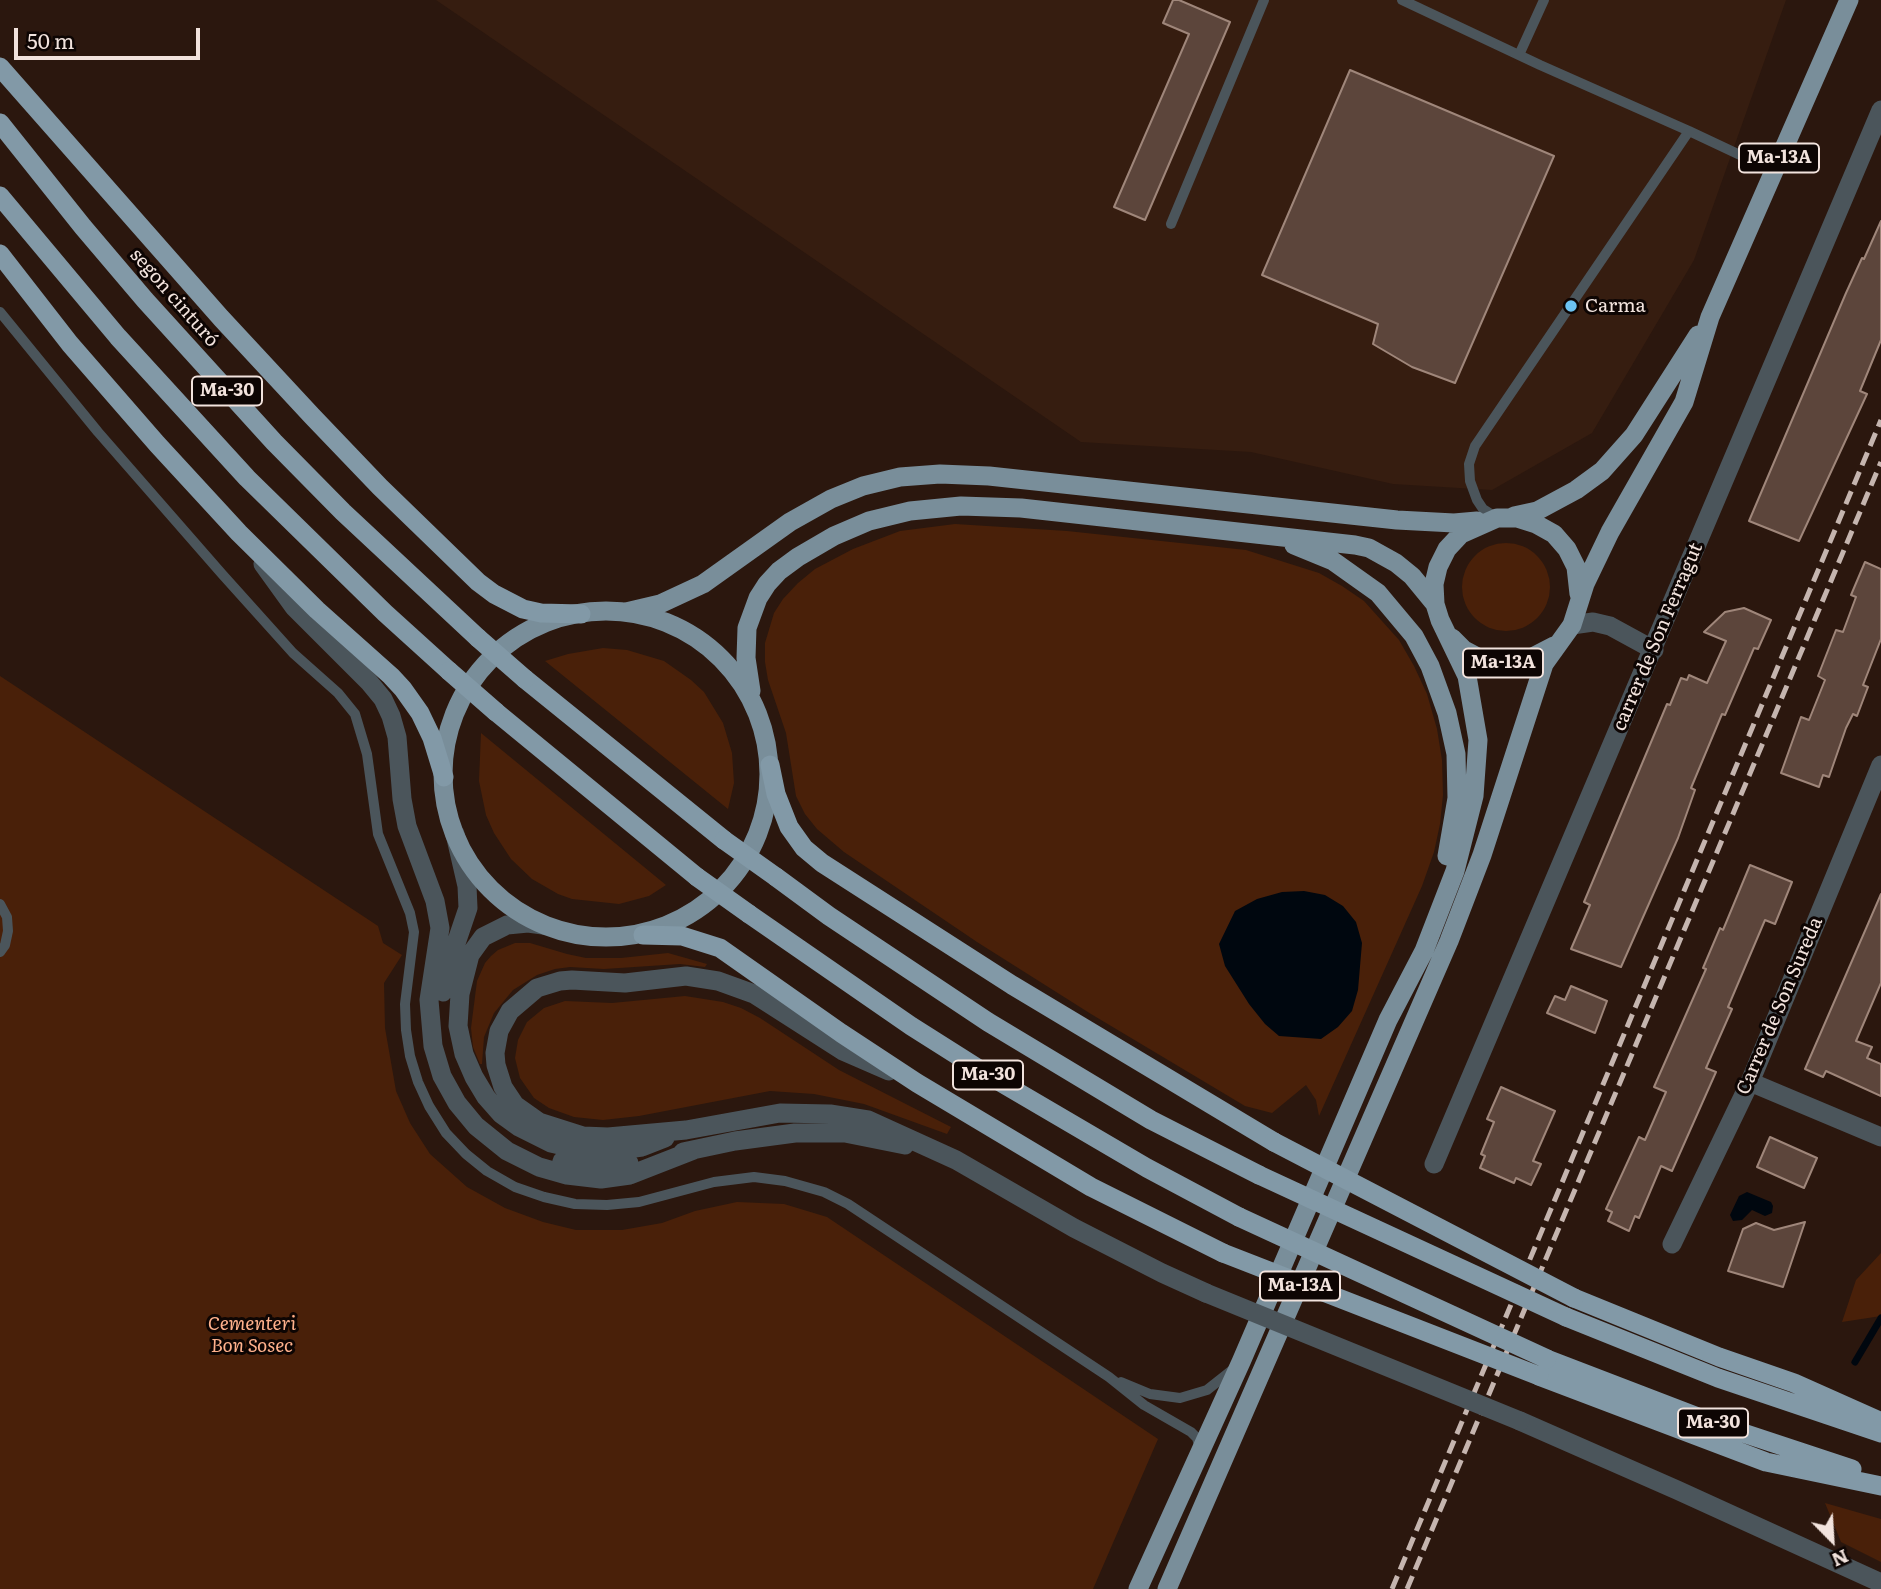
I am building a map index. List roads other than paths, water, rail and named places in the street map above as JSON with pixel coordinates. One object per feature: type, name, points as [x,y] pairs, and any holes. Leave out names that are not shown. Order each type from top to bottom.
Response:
[{"type":"highway","points":[[0,67],[293,397],[380,487],[478,582],[523,609],[541,613],[581,614]]},
{"type":"highway","name":"segon cinturó","points":[[0,123],[136,290],[274,442],[373,541],[525,678],[724,839],[829,916],[988,1023],[1151,1120],[1259,1175],[1566,1317],[1718,1378],[1881,1433]]},
{"type":"highway","name":"Ma-30","points":[[0,196],[110,327],[247,478],[375,604],[496,712],[697,877],[911,1026],[1135,1161],[1239,1217],[1543,1368],[1881,1478]]},
{"type":"highway","points":[[0,254],[103,383],[239,533],[403,689],[420,713],[432,738],[444,777]]},
{"type":"highway","points":[[770,765],[776,794],[789,827],[804,848],[822,863],[1012,985],[1274,1142],[1574,1298],[1719,1357],[1794,1383],[1881,1422]]},
{"type":"highway","points":[[643,935],[682,936],[720,948],[917,1083],[1091,1187],[1223,1253],[1543,1368],[1766,1462],[1881,1486]]},
{"type":"main road","name":"Ma-13A","points":[[1167,1589],[1478,865],[1544,664],[1570,624],[1585,584],[1610,532],[1684,402],[1710,317],[1849,0]]},
{"type":"main road","name":"Ma-13A","points":[[1138,1589],[1241,1362],[1388,1020],[1424,951],[1455,872],[1474,796],[1478,757],[1476,722],[1467,676],[1440,621],[1435,604],[1434,584],[1438,567],[1447,549],[1461,534],[1497,518],[1538,511],[1576,490],[1602,471],[1638,429],[1710,317]]},
{"type":"main road","points":[[1435,604],[1412,576],[1396,563],[1369,548],[1059,512],[987,507],[922,509],[869,521],[834,536],[798,556],[779,571],[758,598],[747,628],[746,643],[749,680],[766,740],[770,765],[766,811],[757,833],[727,880],[694,912],[671,926],[643,935],[585,937],[557,931],[506,904],[484,883],[467,860],[447,807],[444,777],[448,731],[453,710],[471,675],[500,647],[518,635],[554,620],[581,614],[626,612],[660,604],[703,584],[790,522],[831,499],[863,486],[900,477],[963,474],[999,477],[1396,520],[1454,523],[1517,518],[1554,534],[1567,549],[1576,567],[1579,585],[1570,624]]},
{"type":"main road","points":[[1263,534],[1333,561],[1364,582],[1390,606],[1423,651],[1437,680],[1450,722],[1457,775],[1452,835],[1443,869],[1388,1020]]},
{"type":"main road","points":[[626,612],[674,626],[708,647],[731,668],[755,706]]},
{"type":"main road","name":"Ma-13A","points":[[1449,635],[1464,650],[1483,660],[1504,664],[1525,661],[1544,652],[1570,624]]},
{"type":"street","name":"carrer de Son Ferragut","points":[[1434,1164],[1654,650],[1874,148],[1881,110]]},
{"type":"street","points":[[239,533],[294,607],[378,692],[391,716],[397,737],[404,812],[412,842],[435,901],[440,928],[429,1000],[433,1046],[442,1076],[464,1112],[487,1136],[507,1151],[539,1167],[567,1175],[601,1179],[630,1175],[694,1150]]},
{"type":"street","points":[[1570,624],[1594,622],[1610,626],[1654,650]]},
{"type":"street","name":"Carrer de Son Sureda","points":[[1672,1244],[1750,1082],[1881,765]]},
{"type":"street","points":[[455,834],[467,886],[468,908],[448,967],[442,1012],[446,1042],[461,1085],[473,1103],[512,1140],[540,1154],[576,1164],[619,1165],[768,1135],[818,1132],[865,1136],[934,1151]]},
{"type":"street","points":[[543,925],[517,923],[491,932],[477,944],[466,967],[460,994],[458,1026],[464,1054],[480,1088],[501,1114],[519,1127],[540,1139],[572,1148],[598,1151],[642,1147],[686,1130]]},
{"type":"street","points":[[917,1083],[843,1051],[754,994],[736,986],[686,976],[625,983],[561,981],[537,988],[510,1011],[499,1031],[496,1065],[509,1098],[523,1112],[550,1127],[583,1136],[608,1137],[686,1130],[759,1115],[830,1114],[876,1123],[956,1160],[1108,1246],[1206,1293],[1520,1421],[1779,1535],[1881,1584]]},
{"type":"street","points":[[1750,1082],[1881,1138]]},
{"type":"lane","points":[[1171,224],[1264,0]]},
{"type":"lane","points":[[1402,0],[1774,171]]},
{"type":"lane","points":[[1519,55],[1544,0]]},
{"type":"lane","points":[[1497,518],[1483,509],[1470,481],[1469,464],[1475,446],[1689,131]]},
{"type":"lane","points":[[0,312],[98,432],[222,574],[293,653],[338,693],[355,714],[367,754],[378,834],[410,913],[414,932],[405,1004],[410,1056],[429,1105],[446,1133],[466,1154],[487,1171],[515,1186],[544,1197],[575,1204],[639,1202],[740,1178],[767,1178],[824,1192],[859,1212],[1109,1377],[1144,1405],[1195,1434],[1200,1451]]},
{"type":"lane","points":[[0,904],[7,917],[8,931],[5,945],[0,952]]},
{"type":"lane","points":[[1109,1377],[1150,1394],[1180,1398],[1207,1390],[1241,1362]]},
{"type":"waterway","points":[[1855,1362],[1881,1318]]},
{"type":"railway","points":[[1392,1589],[1881,420]]},
{"type":"railway","points":[[1407,1589],[1881,462]]},
{"type":"place","name":"Carma","points":[[1571,306]]},
{"type":"park label","name":"Cementeri Bon Sosec","points":[[252,1335]]}]
